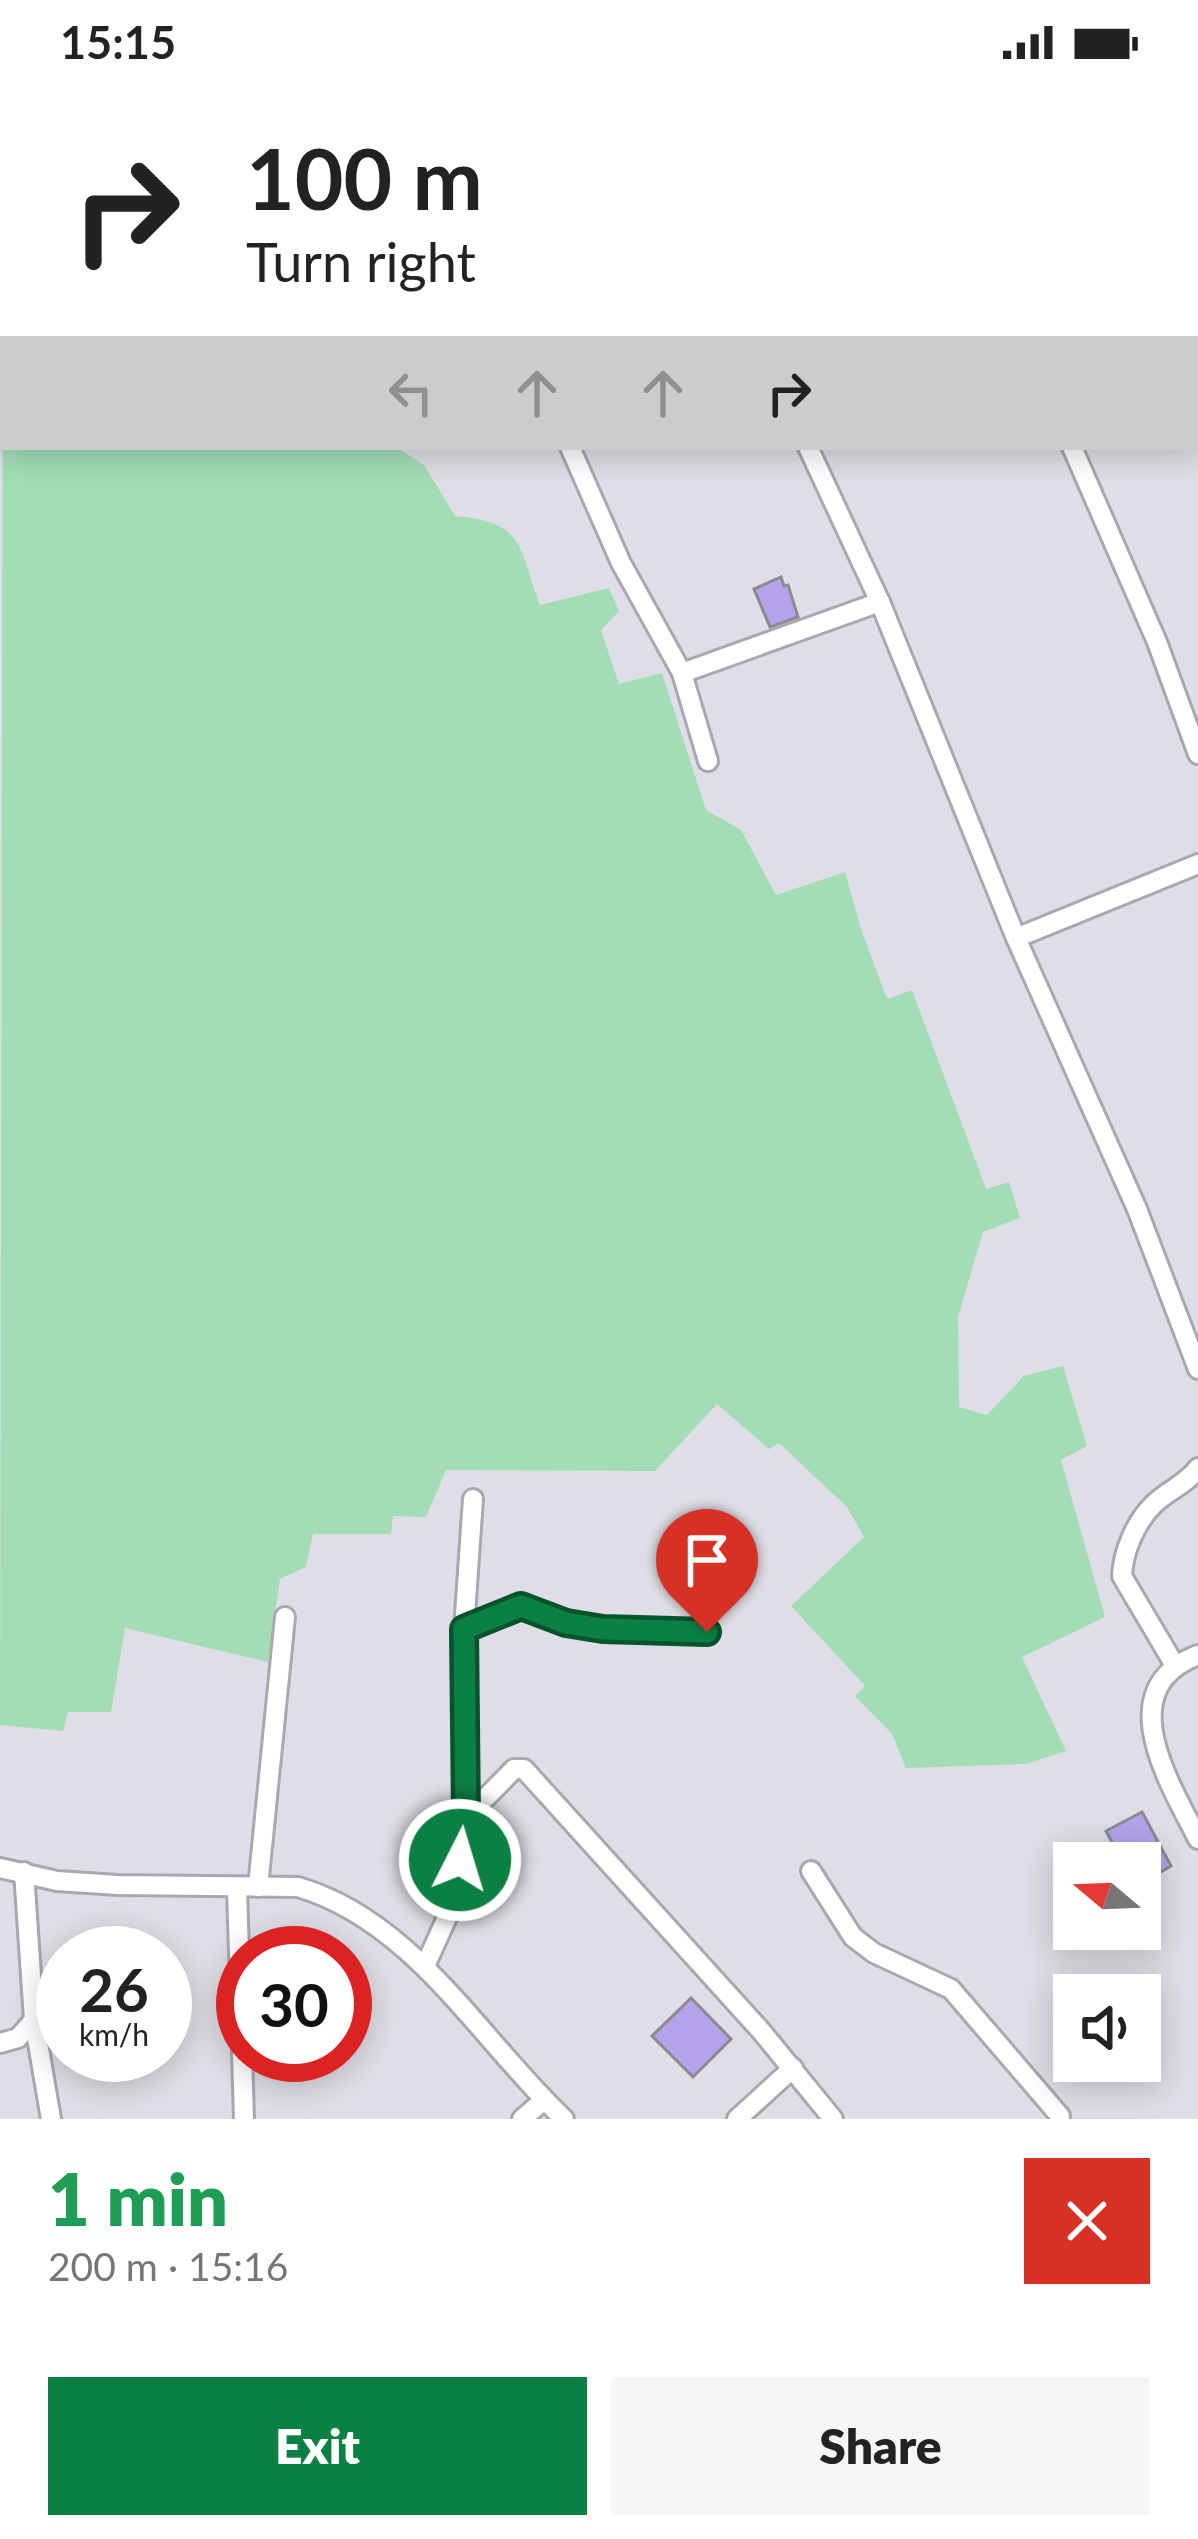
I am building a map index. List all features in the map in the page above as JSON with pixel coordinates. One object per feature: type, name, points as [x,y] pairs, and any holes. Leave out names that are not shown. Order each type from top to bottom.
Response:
[{"type":"street","points":[[570,450],[621,563],[682,673],[707,761]]},
{"type":"street","points":[[809,450],[880,602],[1016,938],[1137,1209],[1198,1369]]},
{"type":"street","points":[[1073,450],[1157,642],[1198,754]]},
{"type":"street","points":[[682,673],[880,602]]},
{"type":"street","points":[[1016,938],[1198,864]]},
{"type":"street","points":[[1174,1664],[1122,1576],[1122,1561],[1153,1505],[1198,1468]]},
{"type":"street","points":[[425,1966],[454,1902],[466,1818],[464,1629],[473,1499]]},
{"type":"street","points":[[464,1629],[521,1606],[566,1623],[603,1629],[707,1632]]},
{"type":"street","points":[[258,1887],[285,1617]]},
{"type":"street","points":[[1198,1655],[1174,1664],[1154,1698],[1151,1729],[1164,1772],[1198,1839]]},
{"type":"street","points":[[466,1818],[514,1769],[524,1768],[793,2068],[833,2119]]},
{"type":"street","points":[[0,1868],[57,1881],[298,1887],[326,1895],[425,1966],[564,2119]]},
{"type":"street","points":[[811,1870],[853,1937],[874,1954],[951,1989],[1060,2118]]},
{"type":"street","points":[[24,1872],[34,2020],[50,2118]]},
{"type":"street","points":[[237,1888],[244,2119]]},
{"type":"street","points":[[0,2043],[18,2038],[34,2020]]},
{"type":"street","points":[[737,2119],[793,2068]]},
{"type":"street","points":[[522,2119],[544,2101]]},
{"type":"green space","points":[[3,450],[401,450],[424,465],[455,516],[495,524],[516,541],[540,605],[609,588],[619,611],[601,630],[619,684],[662,673],[706,810],[741,830],[776,895],[845,872],[887,999],[912,990],[986,1189],[1009,1182],[1020,1218],[983,1232],[958,1317],[959,1407],[987,1415],[1024,1376],[1063,1366],[1087,1446],[1061,1460],[1105,1617],[1022,1657],[1066,1751],[1026,1764],[906,1768],[892,1734],[855,1696],[865,1686],[791,1606],[864,1537],[847,1507],[779,1443],[769,1449],[717,1404],[655,1471],[446,1470],[426,1517],[393,1516],[391,1534],[313,1534],[306,1567],[280,1579],[268,1662],[125,1628],[111,1712],[68,1712],[63,1731],[0,1725]]},
{"type":"building","points":[[781,577],[798,617],[770,627],[754,589]]},
{"type":"building","points":[[1142,1812],[1158,1842],[1112,1842],[1106,1831]]},
{"type":"building","points":[[1161,1847],[1171,1866],[1161,1872]]},
{"type":"building","points":[[691,1998],[731,2039],[693,2077],[652,2036]]},
{"type":"route","points":[[460,1860],[466,1818],[464,1629],[521,1606],[566,1623],[603,1629],[707,1632]]}]
